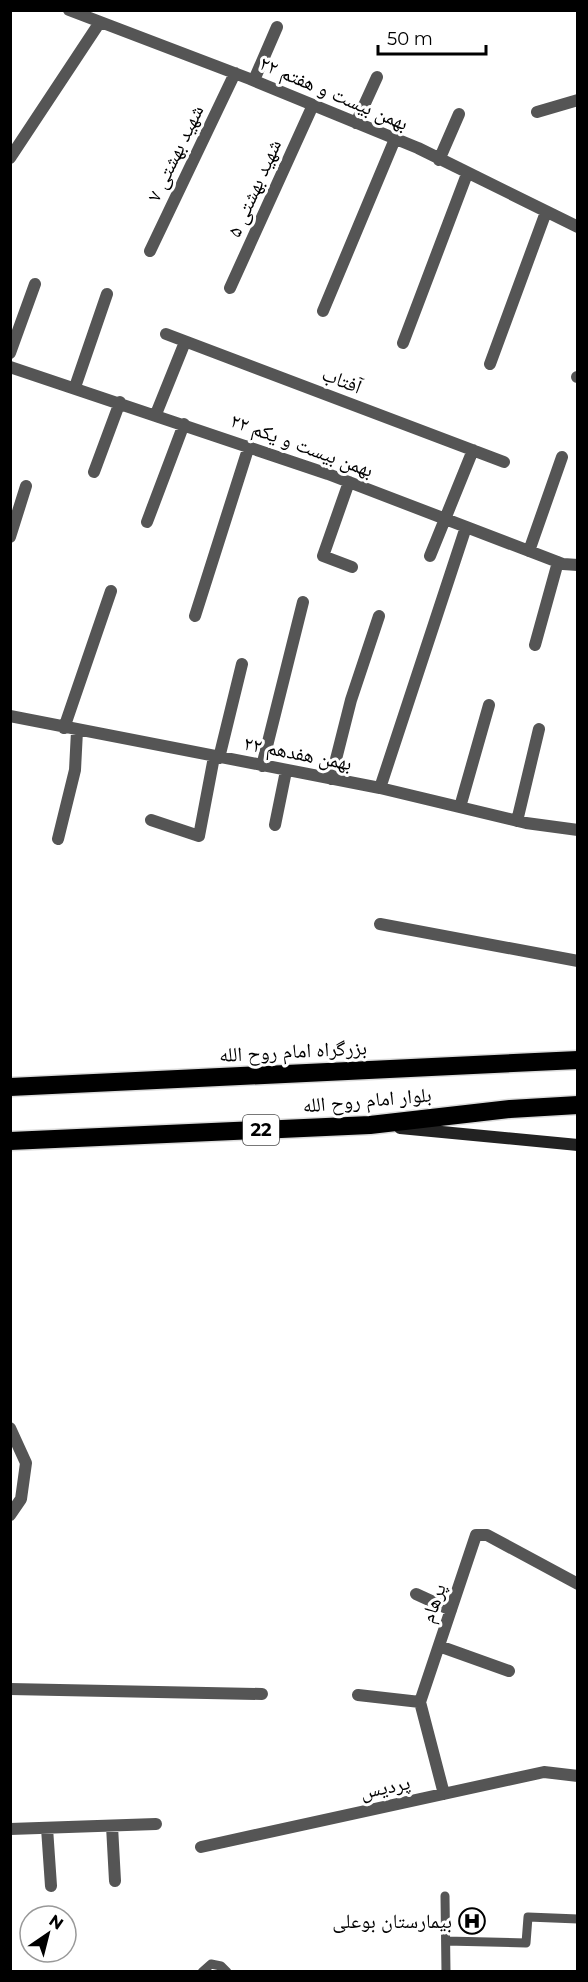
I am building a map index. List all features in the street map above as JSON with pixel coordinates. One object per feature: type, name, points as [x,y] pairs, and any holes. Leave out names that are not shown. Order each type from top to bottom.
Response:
[{"type":"highway","name":"بزرگراه امام روح الله","points":[[10,1087],[578,1060]]},
{"type":"highway","name":"بلوار امام روح الله","points":[[10,1141],[370,1125],[510,1108],[578,1105]]},
{"type":"main road","points":[[370,1125],[574,1145]]},
{"type":"street","name":"۲۲ بهمن بیست و هفتم","points":[[69,10],[254,80],[395,139],[578,227]]},
{"type":"street","points":[[13,155],[100,22]]},
{"type":"street","points":[[254,80],[277,27]]},
{"type":"street","name":"شهید بهشتی ۷","points":[[150,251],[235,73]]},
{"type":"street","points":[[356,123],[377,76]]},
{"type":"street","points":[[537,112],[578,100]]},
{"type":"street","name":"شهید بهشتی ۵","points":[[230,288],[313,105]]},
{"type":"street","points":[[439,160],[459,114]]},
{"type":"street","points":[[323,311],[395,139]]},
{"type":"street","points":[[403,343],[467,174]]},
{"type":"street","points":[[490,364],[546,212]]},
{"type":"street","points":[[10,353],[35,284]]},
{"type":"street","points":[[75,387],[107,294]]},
{"type":"street","name":"آفتاب","points":[[166,334],[504,462]]},
{"type":"street","points":[[156,414],[185,342]]},
{"type":"street","name":"۲۲ بهمن بیست و یکم","points":[[10,367],[249,446],[558,562],[578,566]]},
{"type":"street","points":[[94,471],[120,402]]},
{"type":"street","points":[[147,522],[184,424]]},
{"type":"street","points":[[195,616],[249,446]]},
{"type":"street","points":[[430,556],[473,450]]},
{"type":"street","points":[[530,551],[562,457]]},
{"type":"street","points":[[349,482],[323,556],[352,567]]},
{"type":"street","points":[[10,537],[26,486]]},
{"type":"street","points":[[380,788],[466,527]]},
{"type":"street","points":[[535,645],[558,562]]},
{"type":"street","points":[[58,839],[75,770],[71,730],[111,591]]},
{"type":"street","points":[[262,766],[303,602]]},
{"type":"street","points":[[331,779],[351,700],[379,616]]},
{"type":"street","points":[[151,820],[199,836],[216,757],[242,664]]},
{"type":"street","points":[[460,807],[489,705]]},
{"type":"street","name":"۲۲ بهمن هفدهم","points":[[10,716],[71,730],[380,788],[518,821],[578,830]]},
{"type":"street","points":[[518,821],[539,729]]},
{"type":"street","points":[[275,825],[286,771]]},
{"type":"street","points":[[380,924],[578,962]]},
{"type":"street","points":[[10,1428],[24,1452],[26,1463],[21,1499],[10,1515]]},
{"type":"street","name":"پرهام","points":[[420,1702],[476,1535],[487,1535],[578,1584]]},
{"type":"street","points":[[416,1593],[451,1610]]},
{"type":"street","points":[[439,1646],[509,1671]]},
{"type":"street","points":[[10,1689],[262,1694]]},
{"type":"street","points":[[358,1695],[420,1702],[444,1794]]},
{"type":"street","name":"پردیس","points":[[201,1847],[544,1772],[578,1776]]},
{"type":"street","points":[[10,1829],[156,1824]]},
{"type":"street","points":[[111,1826],[115,1881]]},
{"type":"street","points":[[46,1828],[51,1886]]},
{"type":"lane","points":[[445,1896],[446,1971]]},
{"type":"lane","points":[[446,1941],[526,1943],[528,1917],[578,1919]]},
{"type":"lane","points":[[202,1971],[211,1964],[221,1966],[227,1971]]},
{"type":"place","name":"بیمارستان بوعلی","points":[[472,1921]]}]
